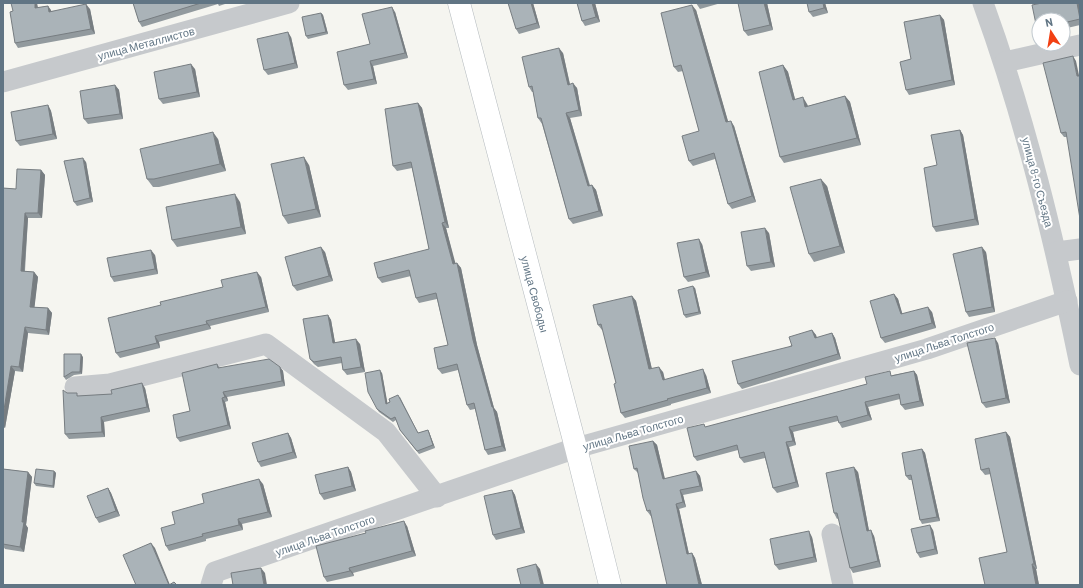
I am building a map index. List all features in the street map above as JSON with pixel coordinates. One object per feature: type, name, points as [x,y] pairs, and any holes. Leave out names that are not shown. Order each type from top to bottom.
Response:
[{"type":"street","name":"улица Металлистов","points":[[3,82],[289,3]]},
{"type":"street","name":"улица Свободы","points":[[459,3],[576,448],[610,585]]},
{"type":"street","name":"улица 8-го Съезда","points":[[984,3],[1005,62],[1057,252],[1080,365]]},
{"type":"street","points":[[1005,62],[1080,45]]},
{"type":"street","points":[[1057,252],[1080,249]]},
{"type":"street","name":"улица Льва Толстого","points":[[211,585],[215,572],[576,448],[927,349],[1067,301]]},
{"type":"street","points":[[75,387],[110,384],[266,344],[386,432],[437,497]]},
{"type":"street","points":[[832,534],[843,585]]},
{"type":"building","points":[[11,3],[35,3],[35,8],[48,6],[49,12],[86,4],[91,29],[15,43],[10,12],[13,11]]},
{"type":"building","points":[[133,3],[201,3],[139,22]]},
{"type":"building","points":[[508,3],[531,3],[537,23],[516,29]]},
{"type":"building","points":[[577,3],[592,3],[596,17],[582,21]]},
{"type":"building","points":[[738,3],[764,3],[770,25],[744,31]]},
{"type":"building","points":[[807,3],[823,3],[824,8],[809,12]]},
{"type":"building","points":[[1042,3],[1077,3],[1080,19],[1071,21],[1071,12],[1033,12],[1032,5]]},
{"type":"building","points":[[692,5],[726,122],[731,121],[752,196],[728,204],[714,153],[689,161],[682,136],[699,131],[681,65],[674,67],[661,13]]},
{"type":"building","points":[[392,7],[405,53],[370,61],[374,79],[344,85],[337,52],[370,44],[362,14]]},
{"type":"building","points":[[321,13],[326,32],[306,36],[302,17]]},
{"type":"building","points":[[940,15],[952,80],[906,90],[900,62],[911,59],[904,22]]},
{"type":"building","points":[[288,32],[295,63],[264,70],[257,39]]},
{"type":"building","points":[[559,48],[568,85],[573,83],[579,110],[566,113],[588,186],[592,185],[599,211],[569,219],[541,118],[538,118],[532,86],[529,87],[522,57]]},
{"type":"building","points":[[1073,56],[1077,76],[1080,76],[1080,219],[1066,132],[1061,133],[1043,63]]},
{"type":"building","points":[[191,64],[197,92],[159,99],[154,72]]},
{"type":"building","points":[[783,65],[793,100],[803,97],[805,107],[845,96],[857,138],[780,157],[759,72]]},
{"type":"building","points":[[115,85],[120,114],[84,119],[80,91]]},
{"type":"building","points":[[418,103],[445,222],[442,223],[453,264],[457,263],[473,340],[493,407],[502,446],[485,450],[474,403],[467,405],[457,364],[438,369],[434,348],[448,345],[436,293],[416,298],[409,270],[378,278],[374,263],[429,249],[411,162],[393,166],[385,109]]},
{"type":"building","points":[[48,105],[53,134],[16,141],[11,112]]},
{"type":"building","points":[[960,130],[975,219],[933,227],[924,168],[937,165],[931,135]]},
{"type":"building","points":[[213,132],[220,164],[154,179],[147,179],[140,149]]},
{"type":"building","points":[[304,157],[316,209],[283,216],[271,164]]},
{"type":"building","points":[[83,158],[90,198],[74,202],[64,161]]},
{"type":"building","points":[[17,169],[41,170],[38,213],[25,213],[21,271],[34,272],[30,307],[48,308],[46,330],[25,327],[19,367],[11,366],[3,416],[3,188],[16,189]]},
{"type":"building","points":[[821,179],[840,246],[809,254],[790,187]]},
{"type":"building","points":[[235,194],[241,227],[172,240],[166,207]]},
{"type":"building","points":[[765,228],[771,262],[747,266],[741,232]]},
{"type":"building","points":[[699,239],[706,272],[684,277],[677,243]]},
{"type":"building","points":[[321,247],[329,276],[293,286],[285,257]]},
{"type":"building","points":[[982,247],[992,307],[966,312],[953,254]]},
{"type":"building","points":[[151,250],[155,269],[111,277],[107,258]]},
{"type":"building","points":[[257,272],[266,307],[206,321],[207,324],[155,336],[157,343],[116,353],[108,318],[161,305],[160,302],[223,287],[221,280]]},
{"type":"building","points":[[693,286],[699,312],[684,315],[678,290]]},
{"type":"building","points":[[894,294],[901,314],[928,307],[932,323],[881,338],[870,301]]},
{"type":"building","points":[[632,296],[649,369],[659,367],[663,380],[703,369],[707,388],[621,413],[614,384],[616,383],[601,324],[598,325],[593,305]]},
{"type":"building","points":[[328,315],[333,343],[356,339],[361,367],[343,370],[341,357],[314,362],[310,359],[303,319]]},
{"type":"building","points":[[812,330],[815,338],[832,333],[838,354],[738,384],[732,361],[792,346],[789,337]]},
{"type":"building","points":[[995,338],[1006,398],[982,403],[967,343]]},
{"type":"building","points":[[64,354],[81,354],[80,372],[72,372],[64,377]]},
{"type":"building","points":[[269,359],[280,367],[282,381],[223,392],[225,397],[222,398],[228,425],[177,438],[173,415],[190,411],[182,373],[217,364],[218,368]]},
{"type":"building","points":[[380,370],[386,404],[390,402],[389,399],[398,395],[418,433],[428,430],[433,445],[417,451],[400,430],[395,417],[391,419],[377,409],[368,392],[365,373]]},
{"type":"building","points":[[890,371],[891,376],[914,371],[920,401],[901,405],[899,394],[865,402],[868,415],[839,423],[837,416],[789,427],[793,441],[786,442],[796,482],[773,488],[764,452],[740,458],[737,445],[694,457],[687,428],[704,424],[705,427],[867,384],[865,377]]},
{"type":"building","points":[[142,383],[147,407],[101,417],[102,432],[65,434],[63,390],[67,393],[77,393],[77,396],[112,394],[111,390]]},
{"type":"building","points":[[1006,432],[1034,564],[1032,564],[1036,585],[985,585],[979,558],[1007,552],[989,468],[981,470],[975,439]]},
{"type":"building","points":[[288,433],[293,452],[258,462],[252,443]]},
{"type":"building","points":[[653,441],[663,479],[696,471],[700,486],[680,490],[683,502],[676,504],[687,554],[692,553],[699,585],[667,585],[650,510],[647,511],[637,468],[634,469],[629,446]]},
{"type":"building","points":[[922,449],[937,517],[920,520],[911,475],[906,476],[902,453]]},
{"type":"building","points":[[348,467],[352,486],[320,494],[315,475]]},
{"type":"building","points":[[854,467],[867,531],[871,530],[878,561],[850,568],[837,513],[834,513],[826,473]]},
{"type":"building","points":[[3,469],[28,472],[22,522],[24,522],[20,547],[3,544]]},
{"type":"building","points":[[36,469],[54,471],[53,486],[34,483]]},
{"type":"building","points":[[259,479],[268,512],[238,519],[239,525],[202,534],[203,536],[166,546],[161,528],[175,524],[172,512],[204,503],[202,494]]},
{"type":"building","points":[[108,488],[116,511],[96,518],[87,496]]},
{"type":"building","points":[[512,490],[521,528],[493,535],[484,496]]},
{"type":"building","points":[[404,521],[412,551],[349,568],[350,571],[324,577],[316,546]]},
{"type":"building","points":[[930,525],[935,549],[917,553],[911,529]]},
{"type":"building","points":[[809,531],[814,557],[775,565],[770,539]]},
{"type":"building","points":[[151,543],[169,585],[136,585],[123,555]]},
{"type":"building","points":[[536,564],[541,585],[521,585],[517,569]]},
{"type":"building","points":[[261,568],[264,585],[233,585],[231,573]]},
{"type":"building","points":[[174,582],[177,585],[169,585]]}]
